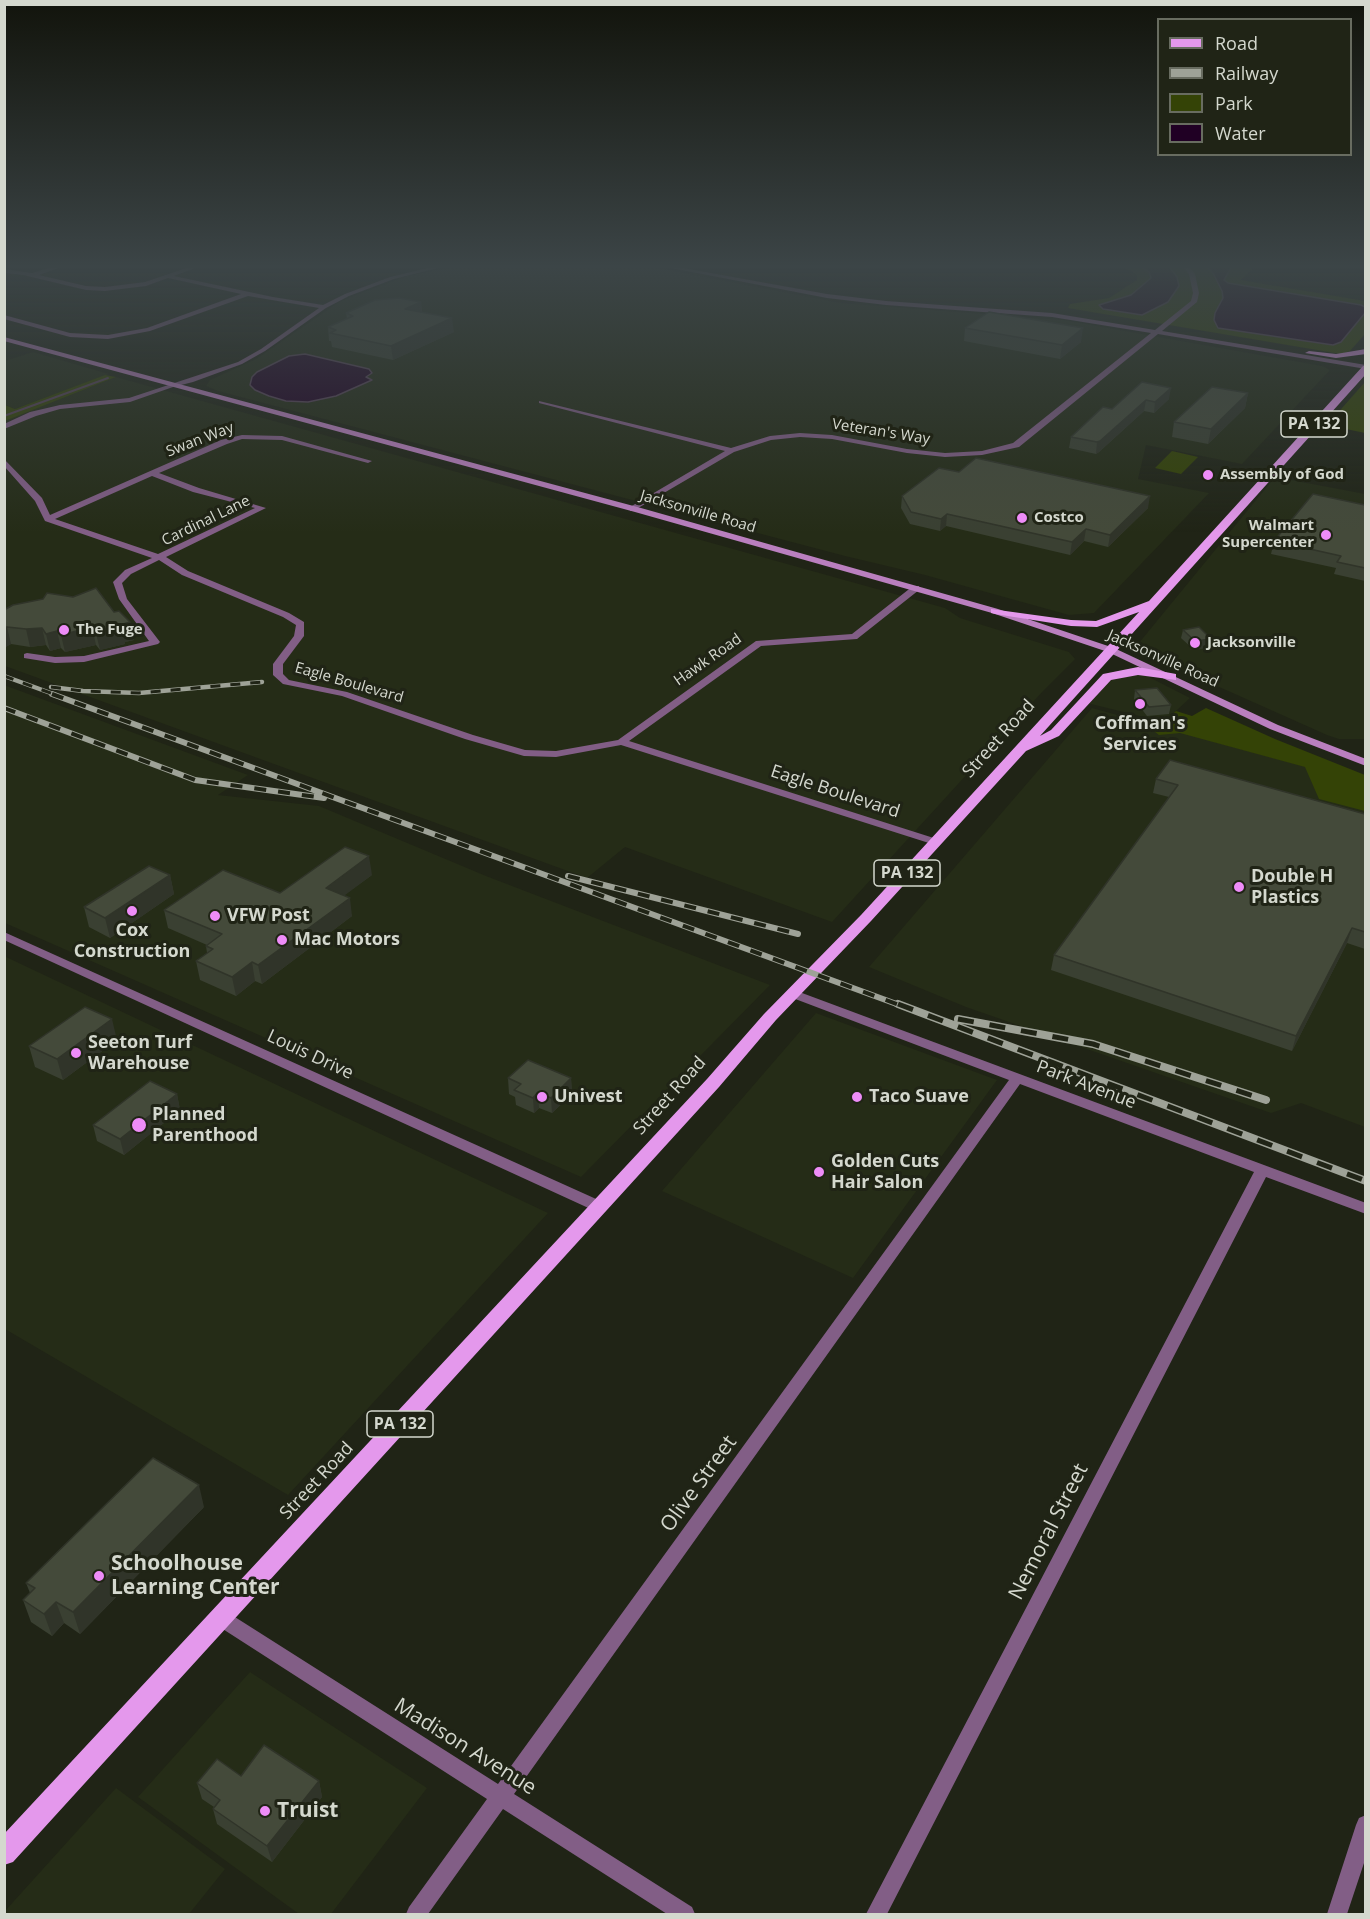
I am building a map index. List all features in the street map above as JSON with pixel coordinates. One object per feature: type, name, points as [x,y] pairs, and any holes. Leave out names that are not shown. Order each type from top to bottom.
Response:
[{"type":"main road","name":"Jacksonville Road","points":[[60,355],[633,509],[995,611],[1111,650],[1275,727],[1365,763]]},
{"type":"main road","points":[[1323,355],[1344,355]]},
{"type":"main road","name":"Street Road","points":[[4,1853],[600,1207],[770,1017],[936,842],[1365,367]]},
{"type":"main road","points":[[995,611],[1071,623],[1097,624],[1154,602]]},
{"type":"main road","points":[[1019,751],[1055,733],[1107,677],[1138,671],[1172,677]]},
{"type":"street","points":[[171,385],[180,379],[241,355]]},
{"type":"street","points":[[4,427],[33,414],[60,407],[130,400],[171,385],[191,381],[254,355]]},
{"type":"street","name":"Veteran's Way","points":[[633,509],[731,450],[756,441],[800,435],[841,438],[907,452],[936,455],[975,454],[1005,449],[1021,442],[1130,355]]},
{"type":"street","points":[[1294,355],[1365,367]]},
{"type":"street","points":[[1315,355],[1365,367]]},
{"type":"street","points":[[541,402],[731,450]]},
{"type":"street","name":"Swan Way","points":[[48,519],[224,442],[242,438],[266,436],[282,438],[368,462]]},
{"type":"street","points":[[4,461],[39,500],[48,519]]},
{"type":"street","name":"Cardinal Lane","points":[[27,656],[55,660],[84,659],[155,642],[123,599],[117,582],[124,575],[262,508],[196,490],[151,473]]},
{"type":"street","name":"Eagle Boulevard","points":[[48,519],[161,558],[185,573],[286,615],[301,624],[299,636],[290,651],[278,664],[278,675],[286,682],[344,694],[469,737],[524,753],[556,754],[621,742],[936,842]]},
{"type":"street","name":"Hawk Road","points":[[621,742],[759,643],[854,637],[916,588]]},
{"type":"street","name":"Louis Drive","points":[[4,935],[600,1207]]},
{"type":"street","name":"Park Avenue","points":[[794,994],[1365,1209]]},
{"type":"street","name":"Olive Street","points":[[416,1914],[1017,1078]]},
{"type":"street","name":"Nemoral Street","points":[[876,1914],[1262,1171]]},
{"type":"street","name":"Madison Avenue","points":[[221,1618],[685,1914]]},
{"type":"street","points":[[1337,1914],[1365,1825]]},
{"type":"shaded area","points":[[25,355],[42,355],[109,374],[15,409],[5,405],[5,361]]},
{"type":"shaded area","points":[[262,355],[1258,355],[1322,366],[1330,370],[1242,464],[1146,445],[1138,479],[1209,493],[1094,613],[1069,615],[206,386],[210,380]]},
{"type":"shaded area","points":[[116,377],[945,608],[960,618],[1069,652],[1075,659],[832,922],[625,847],[587,878],[5,666],[4,421]]},
{"type":"shaded area","points":[[1275,477],[1365,494],[1365,739],[1339,739],[1327,735],[1134,649]]},
{"type":"shaded area","points":[[1136,674],[1147,676],[1190,698],[1164,722],[1087,703],[1108,681]]},
{"type":"shaded area","points":[[4,685],[248,775],[218,795],[319,806],[486,876],[770,985],[581,1177],[5,923]]},
{"type":"shaded area","points":[[1092,708],[1365,783],[1365,1127],[1301,1103],[1271,1113],[966,1007],[869,967]]},
{"type":"shaded area","points":[[4,956],[548,1213],[288,1495],[5,1329]]},
{"type":"shaded area","points":[[816,1013],[997,1080],[853,1278],[662,1191]]},
{"type":"shaded area","points":[[250,1672],[427,1788],[331,1914],[299,1914],[138,1797]]},
{"type":"shaded area","points":[[116,1788],[225,1869],[189,1914],[5,1914],[5,1911]]},
{"type":"green space","points":[[105,375],[116,377],[5,421],[5,405],[15,409]]},
{"type":"green space","points":[[1365,382],[1365,433],[1327,425]]},
{"type":"green space","points":[[1172,451],[1198,457],[1181,474],[1155,468]]},
{"type":"green space","points":[[1206,708],[1365,775],[1365,811],[1319,799],[1305,767],[1180,733],[1159,735],[1145,724],[1151,719],[1164,722],[1176,711],[1192,716]]},
{"type":"water","points":[[307,355],[369,369],[372,373],[366,377],[372,380],[336,396],[308,402],[286,401],[255,390],[250,385],[252,377],[257,372],[289,356]]},
{"type":"building","points":[[1142,382],[1171,388],[1155,402],[1146,400],[1100,441],[1071,437],[1103,407],[1112,409]]},
{"type":"building","points":[[1212,387],[1248,393],[1211,429],[1174,422]]},
{"type":"building","name":"Costco","points":[[976,458],[1150,496],[1110,535],[1086,529],[1072,542],[947,514],[941,519],[911,512],[902,496],[939,468],[959,472]]},
{"type":"building","name":"Walmart Supercenter","points":[[1313,494],[1365,505],[1365,568],[1337,562],[1341,556],[1274,541]]},
{"type":"building","points":[[96,588],[114,612],[119,611],[130,622],[120,625],[122,627],[96,633],[92,627],[61,635],[57,631],[46,634],[42,628],[4,628],[4,610],[13,605],[43,599],[47,593],[73,597]]},
{"type":"building","points":[[1199,627],[1211,639],[1195,641],[1183,630]]},
{"type":"building","points":[[1157,688],[1171,705],[1149,707],[1135,690]]},
{"type":"building","name":"Double H Plastics","points":[[1170,760],[1365,814],[1365,932],[1352,928],[1296,1036],[1054,955],[1178,785],[1156,779]]},
{"type":"building","points":[[345,847],[369,856],[326,888],[350,898],[258,965],[252,962],[232,977],[196,961],[213,949],[206,946],[222,934],[164,910],[223,870],[280,893]]},
{"type":"building","points":[[149,866],[170,875],[105,918],[84,907]]},
{"type":"building","points":[[85,1007],[112,1019],[57,1059],[29,1046]]},
{"type":"building","points":[[528,1060],[571,1078],[551,1098],[538,1092],[533,1098],[514,1090],[521,1084],[508,1078]]},
{"type":"building","points":[[150,1081],[177,1094],[120,1139],[93,1125]]},
{"type":"building","points":[[153,1458],[199,1485],[73,1612],[56,1602],[44,1614],[23,1600],[35,1588],[26,1583]]},
{"type":"building","name":"Truist","points":[[264,1745],[319,1781],[267,1846],[213,1809],[220,1800],[197,1783],[217,1759],[241,1776]]},
{"type":"waterway","points":[[4,416],[108,378]]},
{"type":"railway","points":[[4,676],[56,695]]},
{"type":"railway","points":[[51,687],[83,691],[139,693],[262,682]]},
{"type":"railway","points":[[52,694],[902,1006]]},
{"type":"railway","points":[[4,708],[195,780],[324,798]]},
{"type":"railway","points":[[568,876],[798,934]]},
{"type":"railway","points":[[898,1004],[1366,1181]]},
{"type":"railway","points":[[958,1019],[1093,1044],[1266,1100]]},
{"type":"place","name":"Assembly of God","points":[[1208,475]]},
{"type":"place","name":"Costco","points":[[1022,518]]},
{"type":"place","name":"Walmart Supercenter","points":[[1326,535]]},
{"type":"place","name":"The Fuge","points":[[64,630]]},
{"type":"place","name":"Jacksonville","points":[[1195,643]]},
{"type":"place","name":"Coffman's Services","points":[[1140,704]]},
{"type":"place","name":"Double H Plastics","points":[[1239,887]]},
{"type":"place","name":"Cox Construction","points":[[132,911]]},
{"type":"place","name":"VFW Post","points":[[215,916]]},
{"type":"place","name":"Mac Motors","points":[[282,940]]},
{"type":"place","name":"Seeton Turf Warehouse","points":[[76,1053]]},
{"type":"place","name":"Univest","points":[[542,1097]]},
{"type":"place","name":"Taco Suave","points":[[857,1097]]},
{"type":"place","name":"Planned Parenthood","points":[[139,1125]]},
{"type":"place","name":"Golden Cuts Hair Salon","points":[[819,1172]]},
{"type":"place","name":"Schoolhouse Learning Center","points":[[99,1576]]},
{"type":"place","name":"Truist","points":[[265,1811]]}]
